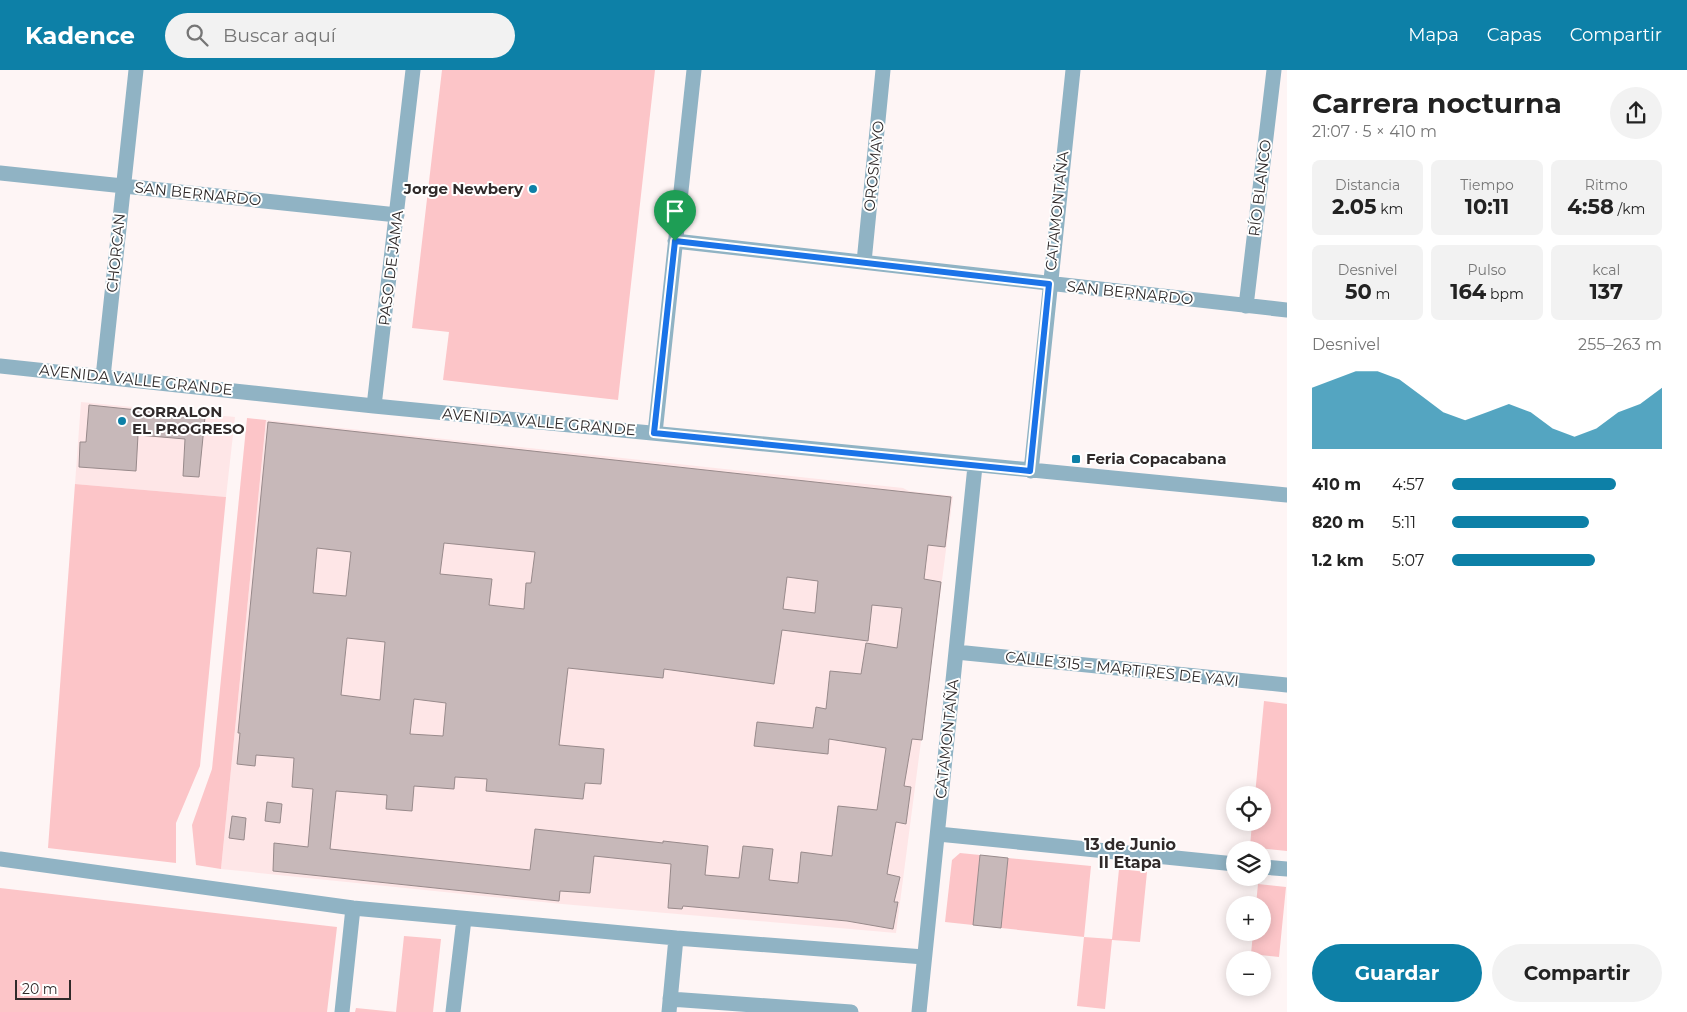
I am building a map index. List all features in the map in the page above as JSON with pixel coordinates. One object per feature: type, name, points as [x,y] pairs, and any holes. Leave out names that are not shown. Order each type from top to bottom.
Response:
[{"type":"street","name":"CHORCAN","points":[[103,377],[136,70]]},
{"type":"street","name":"PASO DE JAMA","points":[[374,406],[413,70]]},
{"type":"street","points":[[654,433],[694,70]]},
{"type":"street","name":"OROSMAYO","points":[[864,262],[883,70]]},
{"type":"street","name":"CATAMONTAÑA","points":[[1030,471],[1073,70]]},
{"type":"street","name":"RÍO BLANCO","points":[[1246,306],[1274,70]]},
{"type":"street","name":"SAN BERNARDO","points":[[0,173],[397,215]]},
{"type":"street","name":"SAN BERNARDO","points":[[675,241],[1287,310]]},
{"type":"street","name":"AVENIDA VALLE GRANDE","points":[[0,366],[374,406],[1287,495]]},
{"type":"street","name":"CATAMONTAÑA","points":[[919,1012],[975,466]]},
{"type":"street","name":"CALLE 315 = MARTIRES DE YAVI","points":[[956,652],[1287,685]]},
{"type":"street","points":[[938,834],[1226,863]]},
{"type":"street","points":[[0,859],[353,908],[676,938],[924,958]]},
{"type":"street","points":[[1271,868],[1287,869]]},
{"type":"street","points":[[342,1012],[353,908]]},
{"type":"street","points":[[453,1012],[464,919]]},
{"type":"street","points":[[676,938],[670,1005],[851,1012]]},
{"type":"shaded area","name":"Jorge Newbery","points":[[442,70],[655,70],[618,400],[443,380],[449,332],[412,328]]},
{"type":"shaded area","points":[[81,402],[235,417],[226,497],[75,484]]},
{"type":"shaded area","points":[[247,418],[266,420],[221,869],[196,865],[192,825],[212,769]]},
{"type":"shaded area","points":[[266,420],[903,488],[909,491],[953,496],[896,933],[562,904],[221,869]]},
{"type":"shaded area","points":[[75,484],[226,497],[200,766],[176,823],[176,863],[48,848]]},
{"type":"shaded area","points":[[1264,701],[1287,704],[1287,851],[1271,849],[1271,841],[1250,841],[1251,831],[1271,831],[1271,786],[1256,786]]},
{"type":"shaded area","points":[[960,853],[980,855],[973,925],[945,922],[952,860]]},
{"type":"shaded area","points":[[1008,858],[1091,866],[1084,937],[1001,928]]},
{"type":"shaded area","points":[[1119,869],[1147,872],[1140,942],[1112,940],[1105,1009],[1077,1006],[1084,937],[1112,939]]},
{"type":"shaded area","points":[[1258,886],[1286,887],[1279,957],[1271,956],[1271,951],[1251,951],[1252,941],[1271,941],[1271,896],[1257,896]]},
{"type":"shaded area","points":[[0,888],[337,927],[327,1012],[0,1012]]},
{"type":"shaded area","points":[[404,936],[441,939],[433,1012],[396,1012]]},
{"type":"shaded area","points":[[356,1008],[396,1012],[355,1012]]},
{"type":"building","points":[[89,405],[205,417],[199,477],[183,476],[185,439],[138,435],[136,471],[79,467],[80,442],[86,442]]},
{"type":"building","points":[[268,422],[951,497],[945,547],[928,545],[924,579],[941,582],[922,740],[912,739],[904,786],[911,787],[906,824],[896,822],[887,874],[900,877],[894,902],[898,902],[893,929],[847,921],[683,906],[682,909],[668,908],[671,864],[594,856],[590,893],[560,891],[559,901],[273,871],[274,843],[308,847],[313,789],[292,787],[294,758],[256,755],[255,766],[237,764],[240,733],[238,733]],"holes":[[[444,543],[535,552],[531,583],[526,583],[524,609],[489,605],[492,579],[440,574]],[[317,548],[351,552],[346,596],[313,593]],[[787,577],[818,581],[815,613],[783,609]],[[872,605],[902,608],[897,648],[866,643],[861,674],[830,671],[826,709],[816,707],[813,728],[757,722],[754,746],[828,754],[829,739],[886,748],[877,810],[838,806],[832,856],[801,852],[798,883],[769,880],[773,849],[743,846],[739,878],[705,875],[708,846],[535,829],[530,870],[330,849],[336,791],[387,795],[386,809],[412,811],[414,786],[454,789],[455,777],[487,779],[486,791],[583,799],[585,783],[601,784],[604,749],[559,745],[568,668],[663,678],[664,669],[774,684],[782,630],[868,641]],[[347,638],[385,642],[380,700],[341,695]],[[414,699],[446,703],[443,736],[410,734]]]},
{"type":"building","points":[[267,802],[282,804],[280,823],[265,821]]},
{"type":"building","points":[[232,816],[246,818],[244,840],[229,838]]},
{"type":"building","points":[[980,855],[1008,858],[1001,928],[973,925]]},
{"type":"place","name":"Jorge Newbery","points":[[533,189]]},
{"type":"place","name":"CORRALON EL PROGRESO","points":[[122,421]]},
{"type":"place","name":"Feria Copacabana","points":[[1076,459]]},
{"type":"district","name":"13 de Junio II Etapa","points":[[1130,853]]},
{"type":"route","points":[[675,241],[1049,284],[1030,471],[654,433],[675,241]]}]
